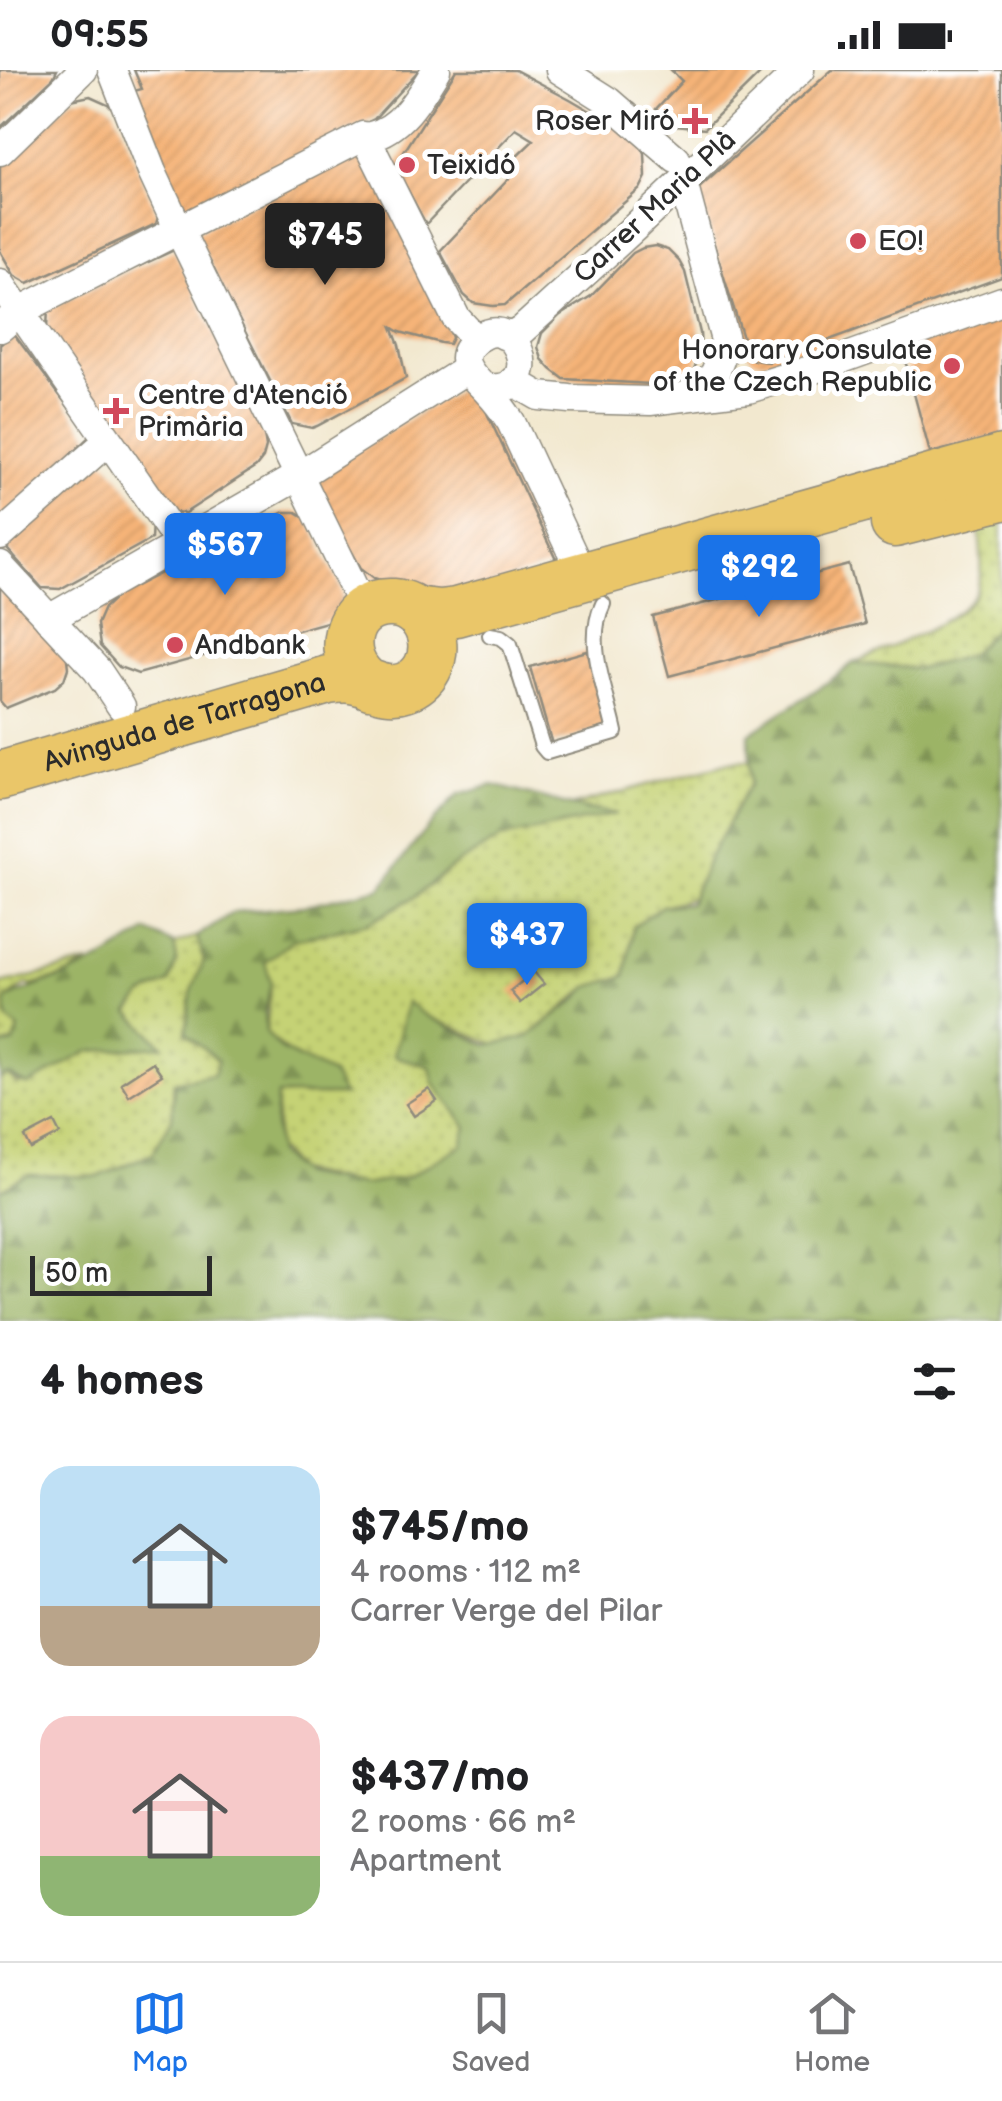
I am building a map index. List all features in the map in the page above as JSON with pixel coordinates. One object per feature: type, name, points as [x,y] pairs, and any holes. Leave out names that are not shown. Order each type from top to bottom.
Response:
[{"type":"highway","points":[[1002,460],[584,593],[490,635],[450,648],[408,686],[394,690],[370,685],[349,662],[347,651],[357,620],[374,606],[395,604],[439,614],[584,593],[1002,496]]},
{"type":"highway","points":[[414,611],[427,623],[433,640],[432,657],[424,673]]},
{"type":"highway","name":"Avinguda de Tarragona","points":[[0,744],[306,653],[329,644],[357,620]]},
{"type":"highway","name":"Avinguda de Tarragona","points":[[0,776],[328,680],[348,679],[370,685]]},
{"type":"street","points":[[0,152],[83,70]]},
{"type":"street","points":[[112,70],[152,172],[300,475],[357,620]]},
{"type":"street","points":[[10,320],[352,140],[384,133],[417,99],[436,70]]},
{"type":"street","name":"Carrer Maria Plà","points":[[493,336],[522,330],[679,171],[800,70]]},
{"type":"street","points":[[573,73],[624,113],[679,171],[726,344],[715,372],[703,386],[683,398]]},
{"type":"street","points":[[369,137],[456,318],[472,335],[512,339],[520,352],[521,369],[514,381],[501,388],[476,378]]},
{"type":"street","points":[[0,282],[10,320],[180,544]]},
{"type":"street","points":[[514,381],[539,396],[650,401],[748,389],[1002,301]]},
{"type":"street","points":[[493,336],[472,344],[468,352],[476,378],[511,422],[574,555],[573,572],[584,593]]},
{"type":"street","points":[[49,619],[476,378]]},
{"type":"street","points":[[0,536],[101,448]]},
{"type":"street","points":[[0,566],[97,670],[121,706]]},
{"type":"lane","points":[[490,635],[510,644],[547,752],[616,732],[600,672],[594,632],[597,617],[584,593]]},
{"type":"green space","points":[[1002,523],[1002,623],[968,656],[919,669],[853,663],[921,633],[970,602],[981,577],[979,528]]},
{"type":"green space","points":[[1002,623],[1002,1321],[0,1321],[0,1191],[28,1175],[98,1177],[153,1153],[172,1119],[174,1082],[214,1074],[218,1060],[186,1033],[191,994],[204,960],[197,936],[234,912],[303,906],[380,888],[458,795],[493,785],[616,814],[501,838],[458,863],[416,896],[368,923],[292,940],[265,962],[271,983],[265,1012],[266,1033],[283,1051],[332,1074],[343,1095],[277,1095],[278,1154],[301,1174],[363,1185],[406,1178],[462,1145],[467,1127],[434,1084],[430,1067],[394,1056],[407,1002],[426,1016],[487,1045],[528,1037],[588,987],[625,976],[633,927],[662,906],[690,903],[709,858],[750,783],[749,734],[853,663],[919,669],[968,656]]},
{"type":"green space","points":[[750,762],[750,783],[692,898],[662,906],[625,976],[588,987],[528,1037],[494,1044],[406,1005],[395,1054],[430,1067],[433,1081],[467,1127],[462,1145],[406,1178],[363,1185],[297,1171],[277,1148],[277,1095],[342,1095],[316,1066],[288,1053],[266,1033],[271,983],[265,962],[292,940],[368,923],[416,896],[458,863],[501,838],[612,814],[571,806],[726,763]]},
{"type":"green space","points":[[147,931],[174,944],[177,960],[169,983],[144,994],[129,1012],[163,1046],[89,1051],[28,1085],[7,1075],[0,1079],[0,1046],[14,1043],[19,1029],[8,1020],[5,1000],[86,968]]},
{"type":"green space","points":[[197,936],[204,960],[191,994],[218,1060],[214,1074],[174,1082],[172,1119],[153,1153],[98,1177],[28,1175],[0,1191],[0,1079],[7,1075],[18,1084],[47,1074],[89,1051],[162,1045],[129,1012],[144,994],[169,983],[177,960],[174,944]]},
{"type":"green space","points":[[89,963],[67,976],[27,984],[5,1000],[8,1020],[19,1029],[14,1043],[0,1046],[0,984]]},
{"type":"building","points":[[0,70],[57,70],[0,128]]},
{"type":"building","points":[[134,70],[419,70],[374,119],[183,213],[134,91],[142,89]]},
{"type":"building","points":[[456,70],[515,70],[630,134],[645,154],[646,177],[640,189],[505,305],[473,303],[464,295],[440,251],[520,167],[512,161],[534,140],[516,129],[426,224],[395,166]]},
{"type":"building","points":[[671,70],[764,70],[705,128],[675,125],[656,109],[682,81]]},
{"type":"building","name":"EO!","points":[[832,70],[1002,70],[1002,277],[769,362],[753,360],[697,190]]},
{"type":"building","points":[[90,96],[114,110],[158,217],[156,224],[28,283],[14,275],[0,251],[0,166],[71,100]]},
{"type":"building","points":[[361,146],[445,315],[452,338],[449,344],[441,343],[392,327],[406,378],[317,426],[292,424],[195,233]]},
{"type":"building","points":[[655,246],[668,250],[685,272],[700,333],[701,350],[693,372],[668,385],[564,379],[542,359],[538,347],[542,333],[559,316],[591,296],[633,253]]},
{"type":"building","points":[[174,250],[264,435],[266,447],[256,467],[185,513],[174,512],[47,329],[48,308]]},
{"type":"building","points":[[1002,314],[1002,436],[930,453],[902,349]]},
{"type":"building","points":[[13,333],[90,436],[0,523],[0,345]]},
{"type":"building","points":[[462,388],[477,392],[558,564],[466,594],[396,585],[374,578],[361,568],[311,478]]},
{"type":"building","points":[[95,459],[108,463],[152,521],[151,539],[60,589],[42,588],[1,542]]},
{"type":"building","points":[[284,512],[296,512],[308,519],[343,591],[343,605],[334,620],[138,674],[119,667],[100,646],[97,624],[104,608],[118,595]]},
{"type":"building","points":[[849,565],[865,624],[669,676],[653,617]]},
{"type":"building","points":[[0,583],[63,651],[68,668],[64,680],[55,688],[6,708],[0,701]]},
{"type":"building","points":[[587,651],[609,728],[552,744],[530,667]]},
{"type":"building","points":[[534,972],[544,984],[520,1003],[510,991]]},
{"type":"building","points":[[153,1062],[162,1075],[129,1096],[121,1083]]},
{"type":"building","points":[[429,1089],[437,1101],[414,1116],[406,1104]]},
{"type":"building","points":[[54,1122],[60,1134],[31,1149],[25,1137]]},
{"type":"place","name":"Roser Miró","points":[[695,121]]},
{"type":"place","name":"Teixidó","points":[[407,165]]},
{"type":"place","name":"EO!","points":[[858,241]]},
{"type":"place","name":"Honorary Consulate of the Czech Republic","points":[[952,366]]},
{"type":"place","name":"Centre d'Atenció Primària","points":[[116,411]]},
{"type":"place","name":"Andbank","points":[[175,645]]}]
